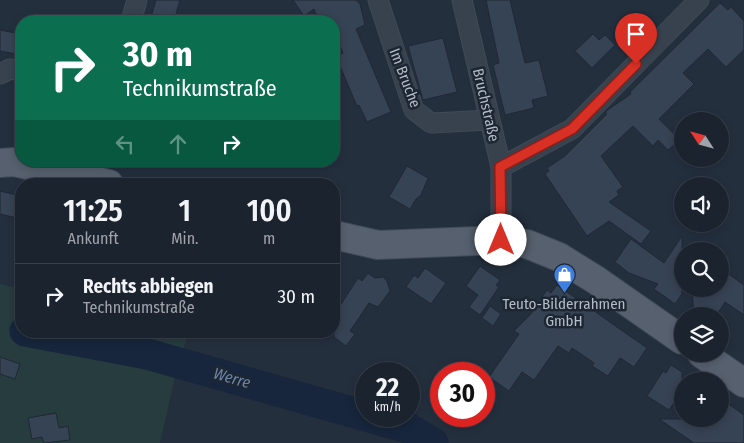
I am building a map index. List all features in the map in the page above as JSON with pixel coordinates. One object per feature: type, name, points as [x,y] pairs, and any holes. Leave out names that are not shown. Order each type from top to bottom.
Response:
[{"type":"main road","points":[[0,163],[15,162]]},
{"type":"main road","points":[[36,167],[83,178]]},
{"type":"main road","points":[[340,236],[378,245],[501,240],[527,244],[559,258],[596,280],[674,334]]},
{"type":"main road","points":[[714,362],[744,383]]},
{"type":"street","points":[[133,15],[137,0]]},
{"type":"street","name":"Im Bruche","points":[[378,0],[414,110],[431,123],[490,120]]},
{"type":"street","name":"Bruchstraße","points":[[462,0],[500,167],[501,240]]},
{"type":"street","points":[[500,167],[572,129],[700,0]]},
{"type":"street","points":[[0,74],[10,68],[15,69]]},
{"type":"green space","points":[[0,284],[15,288],[15,338],[187,338],[178,363],[160,443],[0,443]]},
{"type":"building","points":[[156,0],[180,0],[176,15],[152,15]]},
{"type":"building","points":[[293,0],[356,0],[360,4],[365,25],[356,29],[391,112],[367,122],[359,105],[357,106],[340,66],[340,55],[343,53],[340,45],[340,15],[316,15],[314,9],[303,15]]},
{"type":"building","points":[[486,0],[510,0],[525,63],[539,60],[548,96],[532,100],[534,108],[505,115],[493,65],[499,63]]},
{"type":"building","points":[[720,3],[728,10],[731,7],[744,21],[744,50],[726,67],[708,49],[683,73],[694,84],[659,119],[674,134],[674,145],[668,150],[658,140],[653,146],[633,126],[601,156],[623,187],[617,191],[619,195],[609,202],[651,231],[641,244],[609,221],[587,236],[545,174],[549,171],[547,168],[565,156],[606,115],[606,111],[631,94],[630,92]]},
{"type":"building","points":[[0,30],[15,33],[15,54],[0,51]]},
{"type":"building","points":[[593,34],[599,40],[605,35],[615,45],[592,68],[575,51]]},
{"type":"building","points":[[443,38],[457,92],[423,100],[408,46]]},
{"type":"building","points":[[407,166],[428,178],[421,195],[410,209],[389,197]]},
{"type":"building","points":[[0,191],[15,195],[15,218],[0,214]]},
{"type":"building","points":[[631,239],[664,263],[674,248],[674,297],[680,297],[675,304],[654,289],[658,284],[629,273],[615,262]]},
{"type":"building","points":[[480,266],[500,280],[496,285],[499,287],[480,315],[469,307],[478,295],[466,286]]},
{"type":"building","points":[[425,268],[446,283],[431,304],[406,287],[414,275],[418,278]]},
{"type":"building","points":[[368,273],[375,278],[383,277],[387,281],[390,291],[378,307],[369,303],[350,331],[355,334],[346,346],[335,338],[340,338],[340,306],[358,278],[362,281]]},
{"type":"building","points":[[729,274],[744,285],[744,315],[725,302],[722,307],[693,307],[693,297],[729,297]]},
{"type":"building","points":[[557,285],[647,348],[634,367],[620,358],[608,376],[592,366],[594,363],[572,348],[569,353],[558,346],[534,380],[522,372],[509,391],[495,381],[495,368],[519,334],[514,331],[530,315],[547,290],[551,293]]},
{"type":"building","points":[[490,306],[501,314],[493,326],[482,318]]},
{"type":"building","points":[[0,357],[20,364],[15,379],[0,374]]},
{"type":"building","points":[[671,365],[682,372],[674,372],[674,403],[669,410],[647,396],[663,371],[666,373]]},
{"type":"building","points":[[729,404],[744,415],[744,443],[694,443],[659,419],[674,419],[674,427],[729,427]]},
{"type":"building","points":[[56,413],[59,428],[68,426],[70,440],[44,443],[42,437],[32,439],[28,418]]},
{"type":"waterway","name":"Werre","points":[[62,338],[147,354],[408,428],[433,443]]},
{"type":"place","name":"Teuto-Bilderrahmen GmbH","points":[[564,294]]},
{"type":"route","points":[[501,240],[500,167],[572,129],[636,64]]}]
